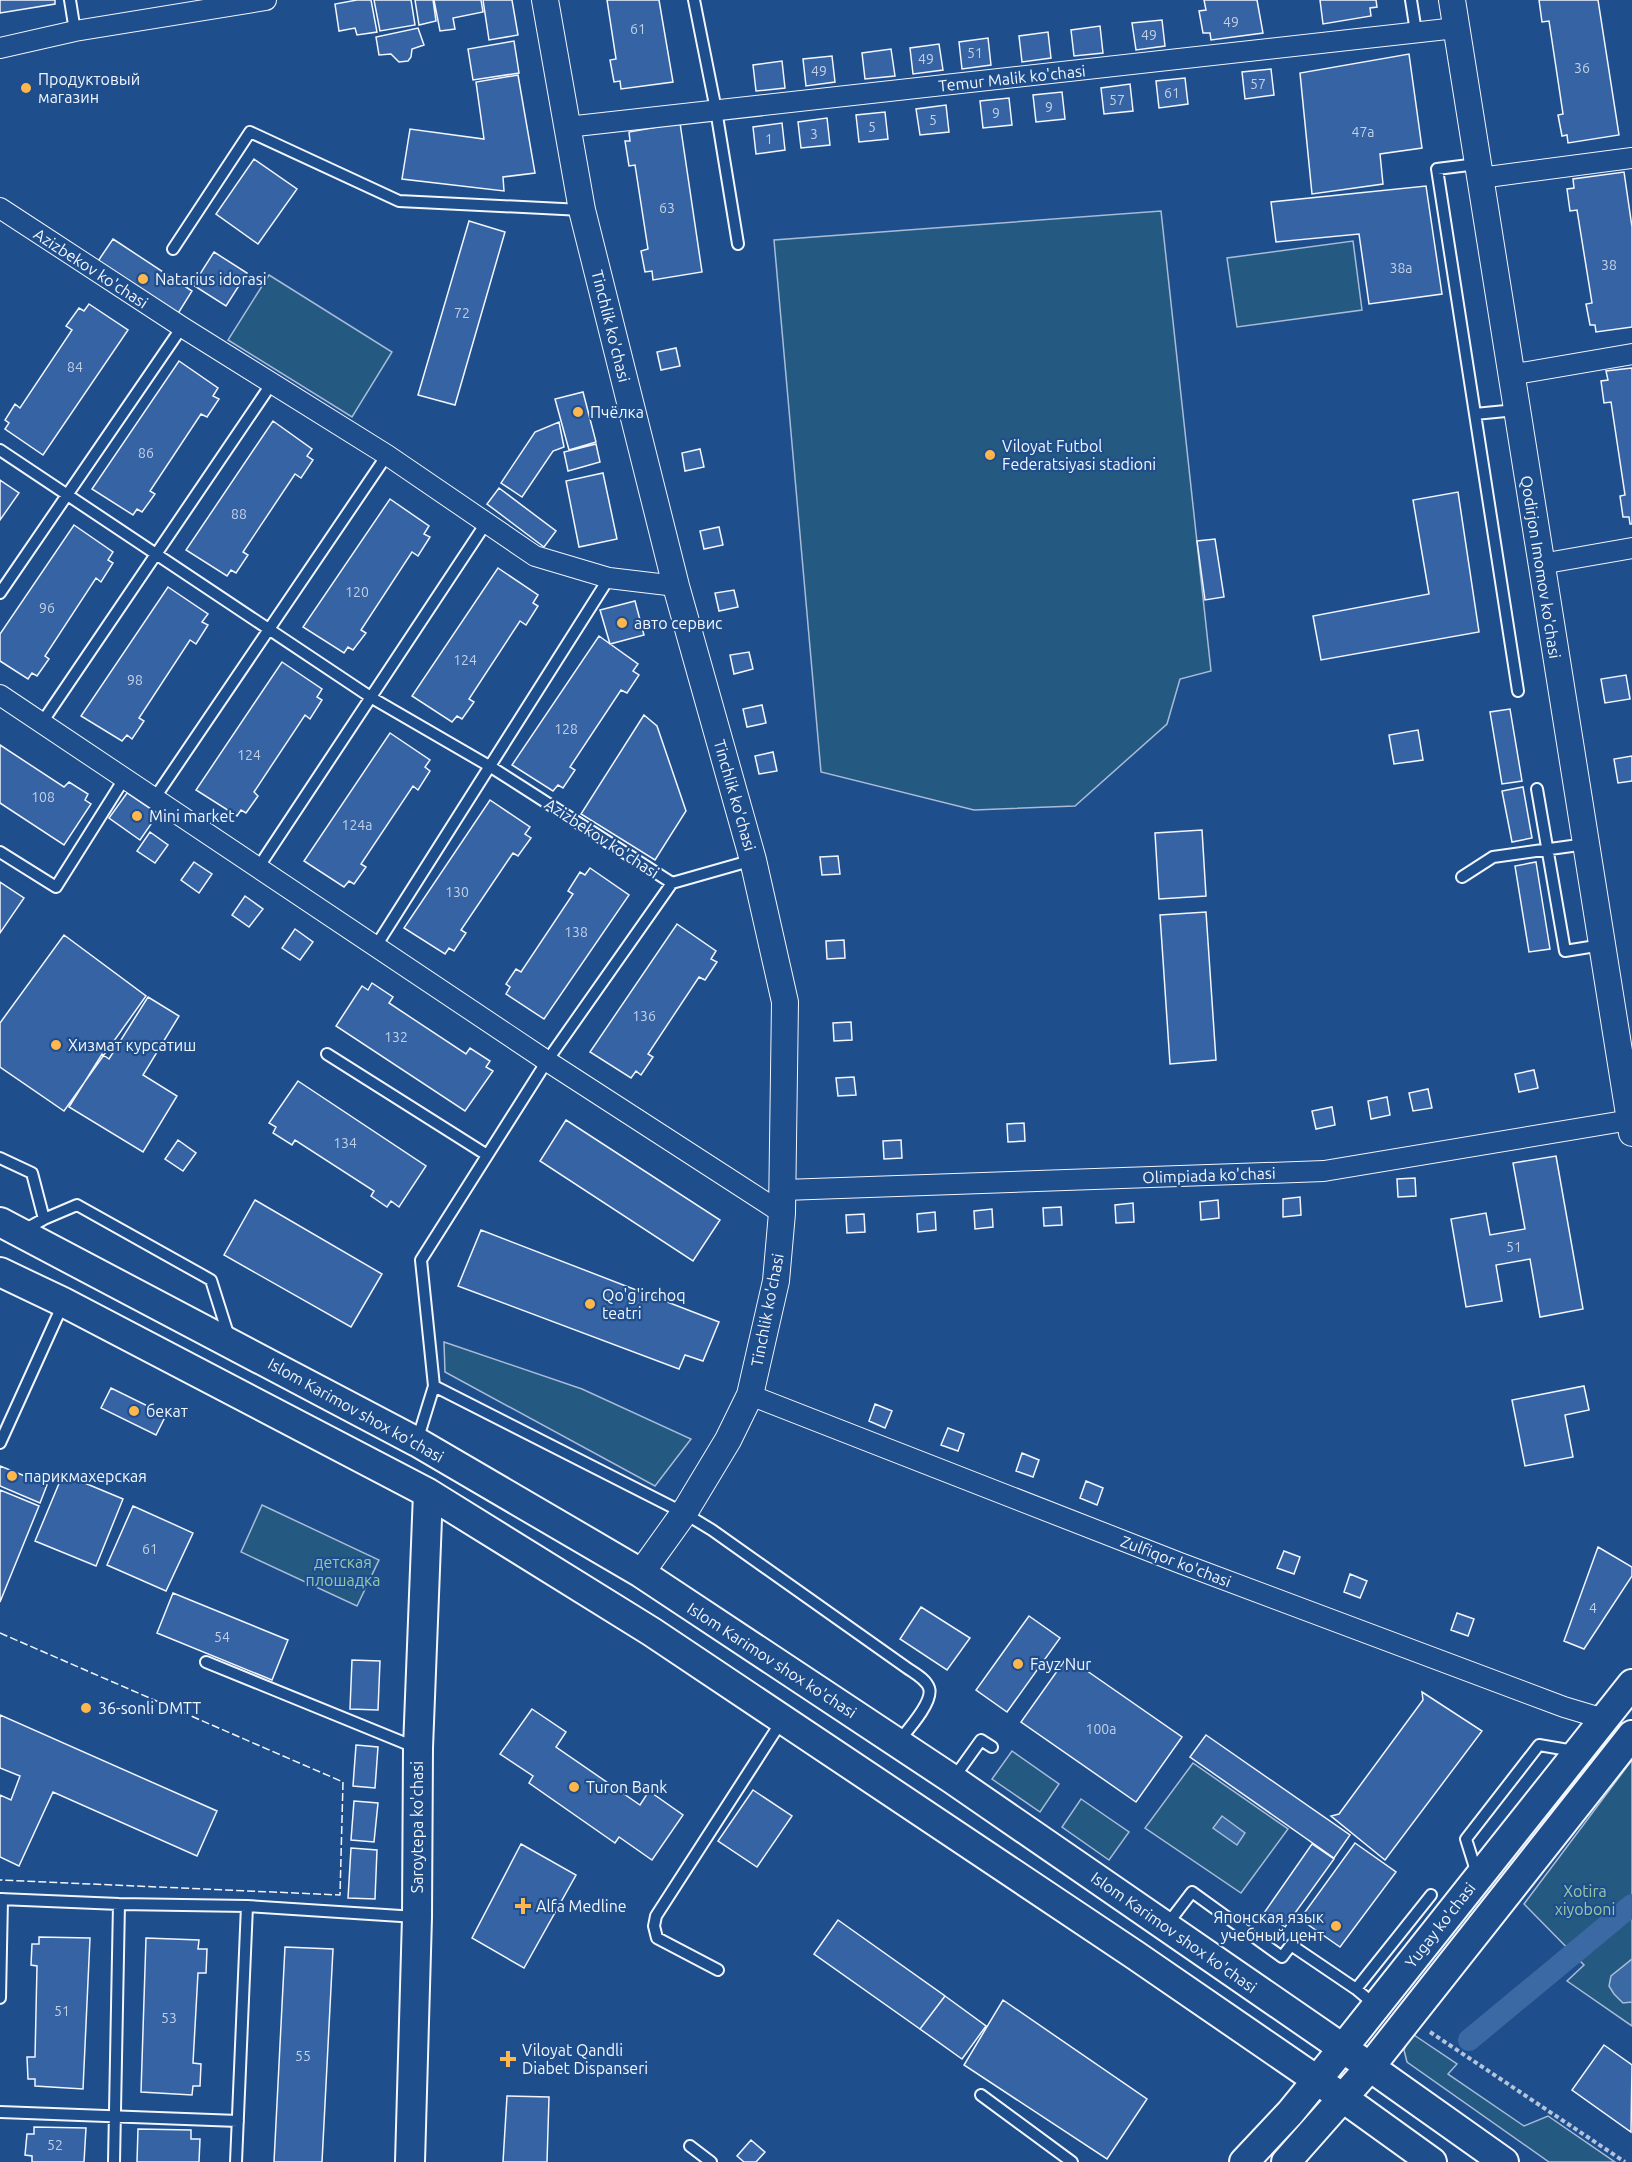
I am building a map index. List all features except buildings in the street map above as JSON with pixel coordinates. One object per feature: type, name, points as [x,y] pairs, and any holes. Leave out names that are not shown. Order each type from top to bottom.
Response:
[{"type":"main road","name":"Islom Karimov shox ko'chasi","points":[[22,1224],[230,1341],[417,1442],[640,1573],[898,1742],[1343,2048],[1504,2162]]},
{"type":"main road","points":[[0,1272],[63,1302],[428,1492],[652,1632],[783,1719],[1135,1955],[1343,2098],[1431,2162]]},
{"type":"main road","name":"Saroytepa ko'chasi","points":[[410,2162],[417,1917],[418,1749],[428,1492]]},
{"type":"main road","name":"Yugay ko'chasi","points":[[1244,2162],[1343,2048],[1366,1997],[1478,1877],[1632,1684]]},
{"type":"main road","name":"Yugay ko'chasi","points":[[1286,2162],[1370,2067],[1632,1735]]},
{"type":"street","points":[[0,48],[75,31],[266,0]]},
{"type":"street","name":"Tinchlik ko'chasi","points":[[545,0],[582,210],[676,586],[753,860],[785,1002],[783,1201],[776,1281],[750,1395],[728,1440],[684,1513],[640,1573]]},
{"type":"street","name":"Qodirjon Imomov ko'chasi","points":[[1452,0],[1631,1127]]},
{"type":"street","name":"Temur Malik ko'chasi","points":[[567,127],[1456,28]]},
{"type":"street","points":[[1479,171],[1632,158]]},
{"type":"street","name":"Azizbekov ko'chasi","points":[[0,208],[182,327],[387,454],[535,556],[609,578],[676,586]]},
{"type":"street","points":[[1510,375],[1632,354]]},
{"type":"street","points":[[1541,564],[1632,548]]},
{"type":"street","points":[[0,695],[547,1061],[783,1201]]},
{"type":"street","name":"Olimpiada ko'chasi","points":[[783,1201],[1324,1171],[1631,1127]]},
{"type":"street","name":"Zulfiqor ko'chasi","points":[[750,1395],[1191,1567],[1564,1707],[1604,1719]]},
{"type":"lane","points":[[70,0],[75,31]]},
{"type":"lane","points":[[694,0],[716,110],[738,244]]},
{"type":"lane","points":[[1411,0],[1416,32]]},
{"type":"lane","points":[[173,249],[250,132],[399,201],[582,210]]},
{"type":"lane","points":[[1479,171],[1437,169],[1518,691]]},
{"type":"lane","points":[[0,593],[182,327]]},
{"type":"lane","points":[[41,723],[272,383]]},
{"type":"lane","points":[[1475,414],[1516,410]]},
{"type":"lane","name":"Azizbekov ko'chasi","points":[[0,450],[372,698],[491,767],[672,883],[753,860]]},
{"type":"lane","points":[[154,798],[387,454]]},
{"type":"lane","points":[[258,868],[486,523]]},
{"type":"lane","points":[[376,946],[609,578]]},
{"type":"lane","points":[[0,852],[56,886],[124,779]]},
{"type":"lane","points":[[1537,789],[1565,951],[1602,945]]},
{"type":"lane","points":[[1462,877],[1493,857],[1586,844]]},
{"type":"lane","points":[[417,1442],[434,1386],[421,1260],[547,1061],[672,883]]},
{"type":"lane","points":[[327,1054],[487,1155]]},
{"type":"lane","points":[[0,1158],[32,1173],[22,1224]]},
{"type":"lane","points":[[22,1224],[77,1205],[211,1280],[230,1341]]},
{"type":"lane","points":[[0,1443],[63,1302]]},
{"type":"lane","points":[[434,1386],[684,1513],[712,1530],[924,1681],[929,1689],[929,1695],[918,1717],[898,1742]]},
{"type":"lane","points":[[206,1662],[418,1749]]},
{"type":"lane","points":[[718,1970],[657,1938],[654,1926],[656,1916],[783,1719]]},
{"type":"lane","points":[[952,1779],[981,1740],[992,1747]]},
{"type":"lane","points":[[1165,1927],[1192,1892],[1282,1957],[1291,1945],[1366,1997],[1431,1895]]},
{"type":"lane","points":[[0,1998],[1,1899],[247,1906],[417,1917]]},
{"type":"lane","points":[[114,2162],[119,1904]]},
{"type":"lane","points":[[236,2162],[247,1906]]},
{"type":"lane","points":[[981,2096],[1072,2162]]},
{"type":"lane","points":[[0,2112],[238,2121]]},
{"type":"lane","points":[[690,2146],[711,2162]]},
{"type":"path","points":[[1409,2018],[1625,2162]]},
{"type":"green space","name":"Viloyat Futbol Federatsiyasi stadioni","points":[[1161,211],[1211,671],[1180,679],[1167,724],[1075,806],[974,810],[821,772],[774,240]]},
{"type":"green space","points":[[1353,241],[1362,310],[1237,327],[1227,258]]},
{"type":"green space","points":[[269,275],[392,352],[352,417],[228,340]]},
{"type":"green space","points":[[444,1342],[582,1389],[691,1439],[655,1486],[445,1372]]},
{"type":"green space","name":"детская плошадка","points":[[262,1505],[379,1560],[357,1606],[241,1552]]},
{"type":"green space","points":[[1012,1751],[1059,1784],[1040,1812],[992,1779]]},
{"type":"green space","name":"Xotira xiyoboni","points":[[1632,1760],[1632,2026],[1567,1981],[1584,1965],[1524,1904]]},
{"type":"green space","points":[[1193,1763],[1288,1829],[1241,1893],[1145,1828]]},
{"type":"green space","points":[[1081,1799],[1129,1832],[1109,1860],[1062,1827]]},
{"type":"green space","points":[[1411,2033],[1457,2064],[1448,2074],[1524,2126],[1548,2116],[1615,2162],[1549,2162],[1407,2062],[1404,2050]]},
{"type":"shaded area","points":[[1222,1816],[1245,1833],[1237,1845],[1213,1828]]},
{"type":"shaded area","points":[[1632,1959],[1632,2002],[1623,2003],[1609,1986],[1611,1976]]},
{"type":"waterway","points":[[1469,2040],[1632,1905]]},
{"type":"fence","points":[[0,1633],[343,1782],[340,1895],[0,1880]]},
{"type":"place","name":"Продуктовый магазин","points":[[26,88]]},
{"type":"place","name":"Natarius idorasi","points":[[143,279]]},
{"type":"place","name":"Пчёлка","points":[[578,412]]},
{"type":"place","name":"Viloyat Futbol Federatsiyasi stadioni","points":[[990,455]]},
{"type":"place","name":"авто сервис","points":[[622,623]]},
{"type":"place","name":"Mini market","points":[[137,816]]},
{"type":"place","name":"Хизмат курсатиш","points":[[56,1045]]},
{"type":"place","name":"Qo'g'irchoq teatri","points":[[590,1304]]},
{"type":"place","name":"бекат","points":[[134,1411]]},
{"type":"place","name":"парикмахерская","points":[[12,1476]]},
{"type":"place","name":"Fayz Nur","points":[[1018,1664]]},
{"type":"place","name":"36-sonli DMTT","points":[[86,1708]]},
{"type":"place","name":"Turon Bank","points":[[574,1787]]},
{"type":"place","name":"Alfa Medline","points":[[523,1906]]},
{"type":"place","name":"Японская язык учебный цент","points":[[1336,1926]]},
{"type":"place","name":"Viloyat Qandli Diabet Dispanseri","points":[[508,2059]]}]
